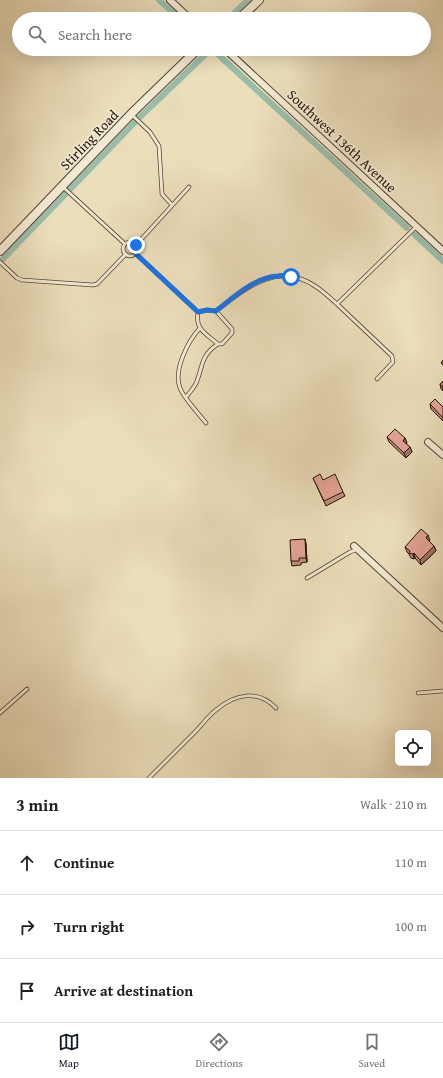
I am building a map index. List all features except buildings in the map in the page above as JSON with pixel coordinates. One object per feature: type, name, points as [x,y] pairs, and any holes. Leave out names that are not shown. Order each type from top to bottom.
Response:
[{"type":"street","points":[[170,0],[183,12]]},
{"type":"street","points":[[246,12],[259,0]]},
{"type":"street","name":"Stirling Road","points":[[0,251],[131,114],[191,56]]},
{"type":"street","name":"Southwest 136th Avenue","points":[[233,56],[443,250]]},
{"type":"street","points":[[428,442],[443,455]]},
{"type":"street","points":[[356,547],[443,628]]},
{"type":"lane","points":[[131,114],[150,132],[159,146],[162,194],[172,205]]},
{"type":"lane","points":[[62,186],[125,244]]},
{"type":"lane","points":[[135,253],[137,249],[136,245],[189,187]]},
{"type":"lane","points":[[337,304],[417,226]]},
{"type":"lane","points":[[125,244],[130,242],[136,245]]},
{"type":"lane","points":[[125,244],[124,250],[126,254]]},
{"type":"lane","points":[[0,262],[17,278],[22,280],[93,285],[97,284],[126,254],[129,255],[135,253]]},
{"type":"lane","points":[[135,253],[198,312]]},
{"type":"lane","points":[[216,311],[253,284],[265,279],[278,276],[291,277],[306,282],[315,286],[337,304],[392,356],[393,362],[377,379]]},
{"type":"lane","points":[[186,397],[197,383],[202,362],[212,348],[218,344],[222,344],[232,333],[232,329],[216,311],[207,310],[198,312]]},
{"type":"lane","points":[[198,312],[197,320],[200,328],[218,344]]},
{"type":"lane","points":[[200,328],[193,336],[181,360],[177,377],[180,388],[206,423]]},
{"type":"lane","points":[[307,578],[356,547]]},
{"type":"lane","points":[[0,713],[27,689]]},
{"type":"lane","points":[[418,693],[443,691]]},
{"type":"lane","points":[[149,778],[203,725],[216,710],[228,702],[241,696],[251,695],[265,698],[276,708]]},
{"type":"waterway","points":[[159,0],[172,12]]},
{"type":"waterway","points":[[235,12],[248,0]]},
{"type":"waterway","points":[[0,262],[139,118],[204,56]]},
{"type":"waterway","points":[[220,56],[407,228]]},
{"type":"waterway","points":[[415,235],[443,261]]},
{"type":"route","points":[[136,245],[137,249],[135,253],[198,312],[207,310],[216,311],[253,284],[265,279],[278,276],[291,277]]}]
